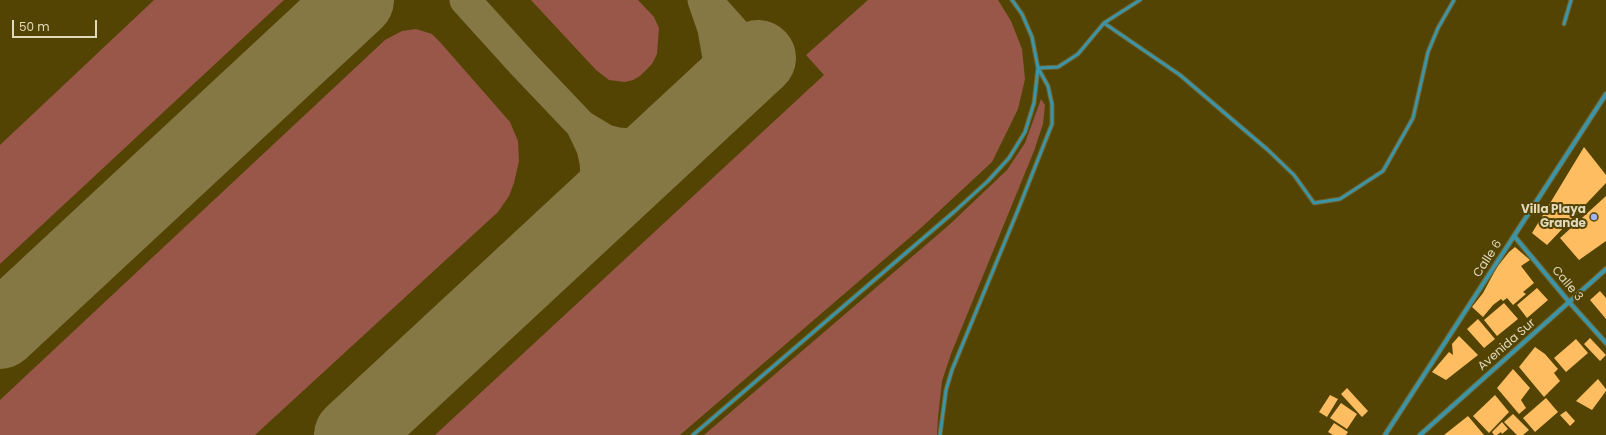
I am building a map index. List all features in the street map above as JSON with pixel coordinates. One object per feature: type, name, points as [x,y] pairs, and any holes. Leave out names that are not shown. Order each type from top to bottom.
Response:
[{"type":"street","name":"Calle 6","points":[[1385,435],[1515,237],[1606,94]]},
{"type":"street","name":"Calle 3","points":[[1515,237],[1570,303],[1606,343]]},
{"type":"street","name":"Avenida Sur","points":[[1420,435],[1570,303],[1606,269]]},
{"type":"lane","points":[[693,435],[988,181],[1009,158],[1025,132],[1034,103],[1038,68],[1032,37],[1022,14],[1012,0]]},
{"type":"lane","points":[[1038,68],[1058,67],[1078,54],[1104,23],[1140,0]]},
{"type":"lane","points":[[1104,23],[1180,75],[1268,150],[1294,175],[1314,203],[1340,199],[1384,171],[1413,118],[1428,52],[1438,28],[1454,0]]},
{"type":"lane","points":[[1564,24],[1571,0]]},
{"type":"lane","points":[[940,435],[946,390],[952,370],[1052,124],[1052,104],[1048,86],[1038,68]]},
{"type":"shaded area","points":[[154,0],[284,0],[0,264],[0,145]]},
{"type":"shaded area","points":[[531,0],[638,0],[654,17],[659,28],[657,54],[652,64],[640,76],[633,80],[625,82],[609,80],[596,70]]},
{"type":"shaded area","points":[[868,0],[998,0],[1011,21],[1022,49],[1025,79],[1018,109],[992,162],[922,227],[680,435],[435,435],[824,75],[806,55]]},
{"type":"shaded area","points":[[416,29],[432,34],[510,122],[518,141],[519,161],[514,183],[509,196],[498,212],[255,435],[0,435],[0,400],[385,40],[402,31]]},
{"type":"shaded area","points":[[1041,99],[1045,105],[1043,124],[1034,151],[951,354],[942,381],[937,435],[704,435],[949,225],[1007,170],[1025,143]]},
{"type":"building","points":[[1584,147],[1606,175],[1606,183],[1547,245],[1532,233]]},
{"type":"building","name":"Villa Playa Grande","points":[[1606,196],[1606,241],[1579,260],[1560,238]]},
{"type":"building","points":[[1515,247],[1530,260],[1521,266],[1534,283],[1523,292],[1526,294],[1513,305],[1507,298],[1503,301],[1501,299],[1493,305],[1483,317],[1472,307],[1483,293],[1497,267]]},
{"type":"building","points":[[1537,288],[1548,300],[1527,318],[1517,305]]},
{"type":"building","points":[[1600,291],[1606,298],[1606,319],[1590,300]]},
{"type":"building","points":[[1504,303],[1518,319],[1497,336],[1484,320]]},
{"type":"building","points":[[1478,319],[1495,339],[1484,348],[1467,329]]},
{"type":"building","points":[[1459,336],[1478,355],[1446,380],[1432,372],[1449,352],[1453,355],[1452,344]]},
{"type":"building","points":[[1590,338],[1606,355],[1600,361],[1584,344]]},
{"type":"building","points":[[1576,339],[1588,353],[1566,372],[1554,358]]},
{"type":"building","points":[[1535,347],[1545,354],[1558,369],[1554,373],[1560,381],[1544,397],[1519,367]]},
{"type":"building","points":[[1513,369],[1530,388],[1521,400],[1526,408],[1519,414],[1497,388]]},
{"type":"building","points":[[1598,379],[1606,391],[1592,410],[1576,401]]},
{"type":"building","points":[[1347,388],[1368,411],[1362,417],[1341,394]]},
{"type":"building","points":[[1330,395],[1338,399],[1327,417],[1319,412]]},
{"type":"building","points":[[1495,395],[1509,412],[1489,433],[1473,416]]},
{"type":"building","points":[[1546,398],[1558,412],[1535,432],[1523,418]]},
{"type":"building","points":[[1341,403],[1357,414],[1347,429],[1330,418]]},
{"type":"building","points":[[1566,411],[1575,421],[1570,426],[1560,415]]},
{"type":"building","points":[[1513,414],[1529,430],[1523,435],[1517,435],[1504,422]]},
{"type":"building","points":[[1468,416],[1484,435],[1444,435]]},
{"type":"building","points":[[1502,422],[1508,429],[1502,434],[1501,432],[1494,435],[1492,432]]},
{"type":"building","points":[[1334,423],[1348,432],[1346,435],[1333,435],[1328,432]]},
{"type":"taxiway","points":[[465,0],[581,125]]},
{"type":"taxiway","points":[[703,0],[713,29],[718,58],[718,69],[709,103]]},
{"type":"taxiway","points":[[708,2],[758,58]]},
{"type":"taxiway","points":[[592,212],[596,176],[595,162],[592,148],[581,125],[606,140],[618,143],[634,144],[671,139]]},
{"type":"runway","points":[[0,331],[356,0]]},
{"type":"runway","points":[[352,435],[758,58]]},
{"type":"place","name":"Villa Playa Grande","points":[[1594,217]]}]
